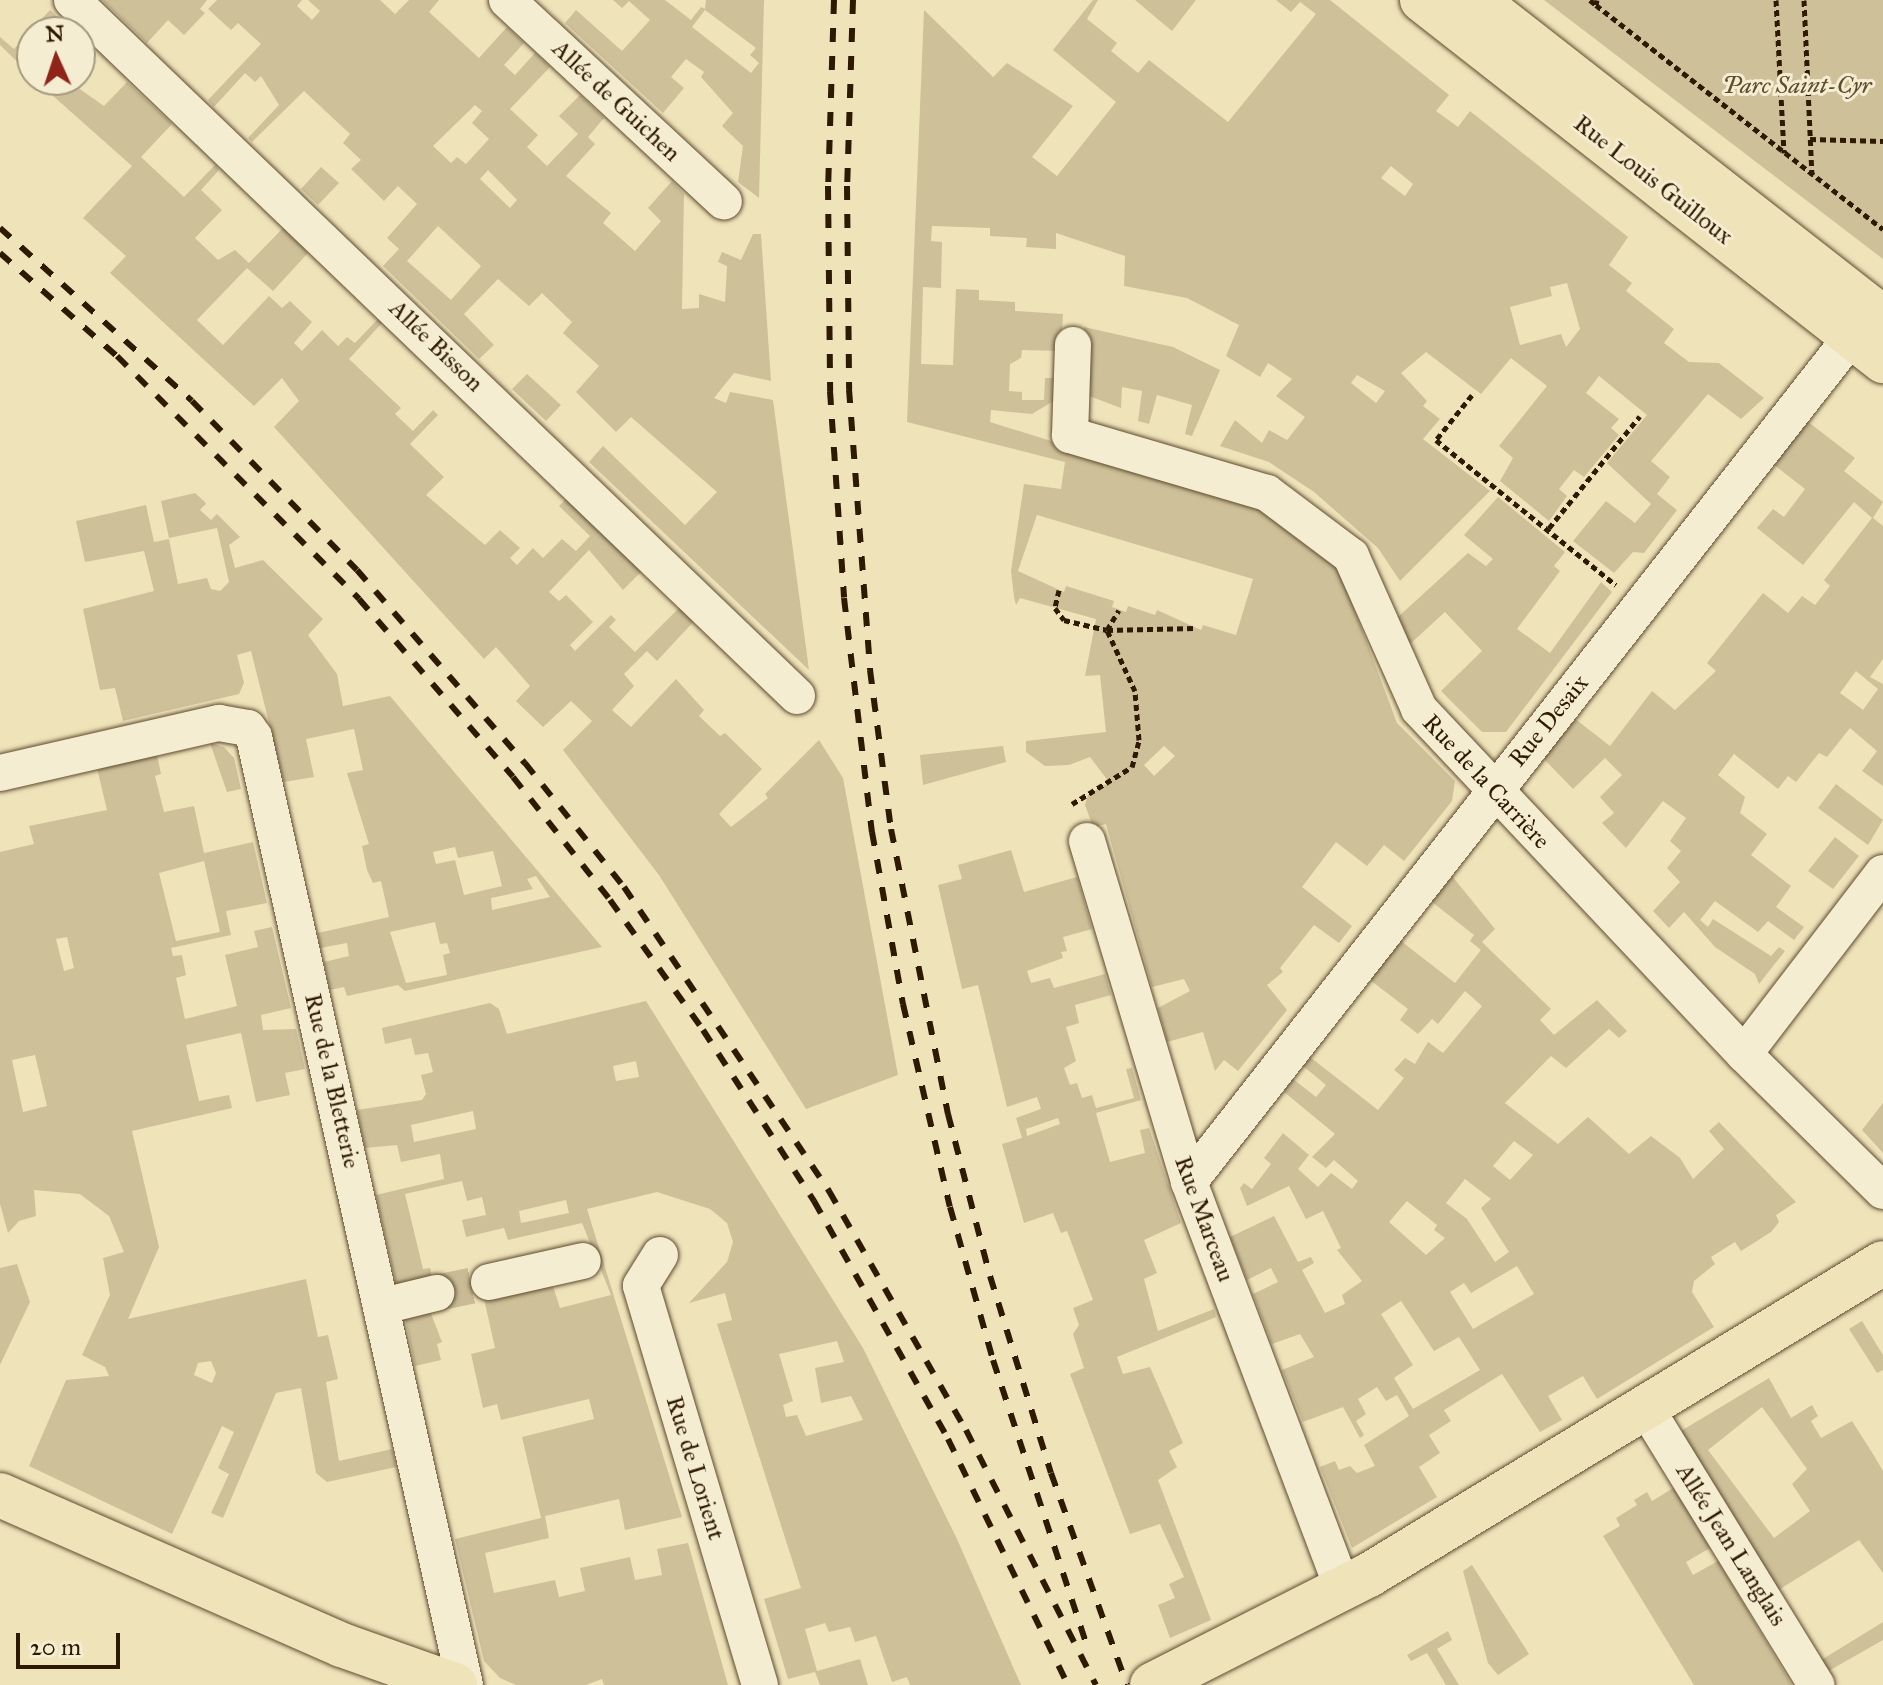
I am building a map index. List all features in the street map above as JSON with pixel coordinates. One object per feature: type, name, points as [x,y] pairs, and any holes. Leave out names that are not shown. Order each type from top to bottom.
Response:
[{"type":"main road","name":"Rue Louis Guilloux","points":[[1422,0],[1873,338]]},
{"type":"main road","name":"Rue Louis Guilloux","points":[[1476,0],[1873,338]]},
{"type":"main road","points":[[1152,1685],[1343,1590],[1883,1263]]},
{"type":"main road","points":[[0,1495],[342,1645],[455,1685]]},
{"type":"main road","points":[[342,1645],[402,1685]]},
{"type":"street","name":"Allée Bisson","points":[[72,0],[797,696]]},
{"type":"street","name":"Allée de Guichen","points":[[507,0],[724,202]]},
{"type":"street","name":"Rue Desaix","points":[[1189,1182],[1642,605],[1873,338]]},
{"type":"street","name":"Rue de la Carrière","points":[[1073,345],[1070,435],[1267,493],[1351,556],[1419,709],[1744,1054],[1883,1191]]},
{"type":"street","name":"Rue de la Bletterie","points":[[0,773],[219,723],[248,728],[257,746],[465,1685]]},
{"type":"street","name":"Rue Marceau","points":[[1087,841],[1189,1182],[1343,1590]]},
{"type":"street","points":[[1744,1054],[1883,873]]},
{"type":"street","name":"Rue de Lorient","points":[[660,1255],[641,1286],[760,1685]]},
{"type":"street","points":[[489,1282],[583,1261]]},
{"type":"street","points":[[383,1306],[436,1293]]},
{"type":"street","name":"Allée Jean Langlais","points":[[1644,1405],[1816,1685]]},
{"type":"path","points":[[1590,0],[1597,2],[1883,229]]},
{"type":"path","points":[[1776,0],[1784,153]]},
{"type":"path","points":[[1804,0],[1812,175]]},
{"type":"path","points":[[1810,139],[1883,141]]},
{"type":"path","points":[[1472,395],[1436,440],[1642,605]]},
{"type":"path","points":[[1549,528],[1640,416]]},
{"type":"path","points":[[1059,590],[1055,608],[1064,620],[1107,630],[1195,628]]},
{"type":"path","points":[[1107,630],[1119,610]]},
{"type":"path","points":[[1072,804],[1132,767],[1139,740],[1135,691],[1107,630]]},
{"type":"green space","points":[[102,0],[207,0],[200,9],[205,13],[184,35],[168,20],[147,43]]},
{"type":"green space","points":[[217,0],[302,0],[297,6],[312,20],[320,11],[308,0],[380,0],[395,14],[409,0],[439,0],[429,12],[479,58],[507,27],[524,43],[504,65],[515,75],[535,53],[550,67],[510,109],[538,135],[527,147],[547,166],[578,134],[559,116],[580,95],[604,118],[588,137],[595,144],[566,176],[611,213],[603,223],[635,251],[661,221],[648,208],[672,181],[684,194],[682,309],[699,308],[699,294],[725,302],[727,266],[718,262],[722,252],[741,260],[753,234],[761,234],[771,381],[734,373],[714,398],[726,403],[730,392],[773,400],[809,670],[589,462],[603,446],[685,525],[717,492],[631,417],[616,432],[576,392],[599,366],[563,333],[572,322],[542,293],[529,306],[498,279],[464,314],[494,345],[479,359],[383,266],[399,249],[387,238],[417,204],[398,186],[384,201],[351,169],[361,160],[343,143],[350,134],[304,91],[252,142],[248,138],[279,105],[261,76],[255,82],[245,73],[214,107],[208,100],[261,44],[238,23],[231,30],[208,9]],"holes":[[[475,105],[482,111],[472,123],[489,139],[466,164],[457,157],[451,163],[433,146]],[[488,170],[517,200],[510,208],[480,179]],[[438,226],[481,266],[451,300],[407,261]]]},
{"type":"green space","points":[[613,0],[665,0],[691,20],[701,7],[705,9],[706,0],[764,0],[759,198],[738,182],[743,146],[722,126],[733,113],[701,77],[704,72],[686,59],[671,77],[684,88],[663,113],[565,23],[576,10],[622,51],[650,20],[629,1],[622,8]],"holes":[[[705,10],[756,48],[750,55],[759,63],[751,73],[692,27]]]},
{"type":"green space","points":[[1093,0],[1098,0],[1087,19],[1117,43],[1111,51],[1138,73],[1149,60],[1228,122],[1316,14],[1300,2],[1291,12],[1276,0],[1330,0],[1449,95],[1436,111],[1458,127],[1470,111],[1628,237],[1609,265],[1632,283],[1626,291],[1674,329],[1664,343],[1689,362],[1719,363],[1764,398],[1741,419],[1708,394],[1651,461],[1670,477],[1657,494],[1677,510],[1644,553],[1633,552],[1614,573],[1573,541],[1606,501],[1635,523],[1651,504],[1607,463],[1647,415],[1599,376],[1586,393],[1619,419],[1611,428],[1619,435],[1584,477],[1574,470],[1559,489],[1567,496],[1549,521],[1500,481],[1513,458],[1499,446],[1547,386],[1511,358],[1481,394],[1426,352],[1401,373],[1427,401],[1423,406],[1440,419],[1423,439],[1490,491],[1400,581],[1378,548],[1314,492],[1269,462],[1220,446],[1235,420],[1262,443],[1269,430],[1287,440],[1305,417],[1276,396],[1292,379],[1268,363],[1260,377],[1226,356],[1239,325],[1187,298],[1124,286],[1125,256],[1056,233],[1056,249],[1026,247],[1027,238],[990,236],[990,228],[932,226],[931,241],[942,242],[941,288],[923,287],[921,364],[953,365],[956,289],[979,290],[979,300],[1015,302],[1015,311],[1063,314],[1061,351],[1022,350],[1021,358],[1010,364],[1009,391],[1022,392],[1022,400],[1044,400],[1045,378],[1060,378],[1055,400],[1032,414],[991,410],[990,422],[1259,506],[1298,531],[1336,567],[1397,723],[1455,781],[1452,801],[1404,861],[1384,845],[1367,866],[1336,842],[1302,887],[1352,926],[1339,943],[1314,925],[1280,968],[1283,972],[1267,985],[1287,1010],[1238,1071],[1224,1060],[1215,1071],[1203,1032],[1167,1042],[1158,1008],[1190,991],[1184,979],[1152,987],[1106,824],[1093,827],[1085,805],[1088,795],[1109,782],[1090,757],[1069,765],[1045,766],[1026,752],[1026,741],[1106,732],[1100,675],[1085,676],[1096,619],[1020,598],[1016,605],[1014,597],[1011,571],[1024,484],[1061,489],[1065,462],[907,422],[924,10],[993,77],[1007,63],[1073,106],[1032,157],[1057,176],[1116,102],[1053,50]],"holes":[[[1391,166],[1413,184],[1405,196],[1381,178]],[[1567,283],[1580,329],[1566,347],[1561,334],[1520,345],[1510,307],[1552,296],[1550,287]],[[1357,375],[1385,391],[1376,403],[1351,383]],[[1037,515],[1253,579],[1236,635],[1203,625],[1201,630],[1157,610],[1155,615],[1128,606],[1126,612],[1112,607],[1114,601],[1066,586],[1064,592],[1018,571]],[[1164,746],[1175,756],[1154,776],[1144,765]]]},
{"type":"green space","points":[[1135,0],[1196,0],[1172,31]]},
{"type":"green space","name":"Parc Saint-Cyr","points":[[1544,0],[1883,0],[1883,259]]},
{"type":"green space","points":[[0,37],[14,49],[16,47],[16,60],[0,45]]},
{"type":"green space","points":[[127,82],[172,124],[141,157],[184,197],[215,165],[219,170],[201,190],[222,210],[195,238],[218,260],[235,250],[249,263],[283,228],[308,253],[273,291],[247,268],[197,320],[223,345],[269,296],[282,308],[290,301],[312,322],[294,343],[302,351],[322,330],[338,346],[347,337],[355,343],[378,319],[382,323],[349,359],[401,408],[395,414],[413,431],[433,410],[438,415],[410,444],[444,477],[426,495],[485,545],[500,530],[520,548],[510,558],[517,565],[533,548],[543,558],[562,539],[576,551],[590,536],[559,506],[567,498],[643,570],[623,590],[589,550],[549,592],[559,601],[566,595],[593,622],[570,645],[575,651],[611,615],[616,620],[609,627],[635,652],[681,606],[695,620],[657,661],[647,651],[624,674],[634,686],[612,710],[631,727],[676,679],[704,710],[699,716],[720,736],[725,733],[762,769],[719,814],[731,827],[768,798],[765,794],[819,740],[843,778],[898,1075],[806,1109],[659,875],[563,750],[592,721],[571,701],[543,727],[516,701],[530,686],[496,647],[484,659],[274,427],[299,401],[282,378],[254,406],[110,273],[126,256],[83,218],[132,166],[53,96],[90,96],[104,106]]},
{"type":"green space","points":[[321,167],[339,183],[318,205],[301,189]]},
{"type":"green space","points":[[1084,327],[1173,347],[1220,370],[1192,436],[1185,434],[1192,405],[1157,395],[1149,424],[1138,421],[1142,391],[1122,387],[1121,408],[1089,396],[1082,385]]},
{"type":"green space","points":[[527,374],[561,405],[546,421],[512,389]]},
{"type":"green space","points":[[1807,421],[1855,458],[1844,471],[1883,502],[1873,518],[1883,526],[1883,659],[1870,677],[1883,684],[1883,786],[1862,771],[1877,751],[1850,728],[1827,757],[1819,753],[1796,782],[1788,776],[1778,789],[1734,754],[1718,775],[1745,797],[1740,813],[1767,834],[1751,855],[1791,886],[1776,907],[1804,927],[1794,940],[1768,921],[1758,932],[1715,901],[1700,920],[1708,927],[1713,919],[1771,956],[1779,947],[1785,951],[1759,984],[1755,974],[1715,947],[1684,912],[1669,928],[1653,911],[1680,882],[1667,868],[1681,851],[1670,841],[1686,818],[1663,801],[1626,848],[1602,823],[1614,813],[1600,797],[1622,775],[1605,758],[1573,789],[1543,758],[1574,718],[1610,746],[1652,691],[1675,710],[1716,671],[1707,663],[1763,593],[1788,613],[1802,596],[1815,605],[1830,586],[1824,580],[1872,518],[1854,502],[1803,565],[1757,528],[1773,509],[1784,517],[1805,489],[1773,464]],"holes":[[[1856,671],[1878,689],[1863,710],[1840,693]]]},
{"type":"green space","points":[[195,493],[206,503],[200,510],[211,520],[217,514],[240,537],[229,545],[235,568],[263,560],[323,619],[308,635],[337,674],[343,706],[390,696],[602,947],[405,991],[398,985],[347,996],[344,987],[330,990],[324,962],[349,956],[347,943],[320,948],[318,933],[389,917],[381,881],[373,883],[367,870],[362,846],[369,844],[347,773],[363,770],[354,729],[306,739],[314,777],[284,782],[251,651],[237,655],[244,683],[239,694],[123,721],[115,688],[100,690],[83,609],[154,591],[144,551],[85,562],[76,521],[146,505],[154,542],[169,539],[178,584],[207,578],[211,589],[220,591],[229,582],[217,528],[169,538],[161,501]],"holes":[[[455,847],[458,858],[493,851],[502,886],[464,895],[455,860],[436,864],[433,852]],[[536,876],[550,897],[492,910],[491,898],[533,889],[527,879]],[[435,922],[440,944],[447,943],[450,953],[443,955],[447,975],[406,983],[390,932]]]},
{"type":"green space","points":[[1498,497],[1565,552],[1554,566],[1560,571],[1517,629],[1550,653],[1601,582],[1612,592],[1506,732],[1482,732],[1441,691],[1482,651],[1445,612],[1410,644],[1398,617],[1468,553],[1486,566],[1493,559],[1464,535]]},
{"type":"green space","points":[[210,743],[224,747],[234,758],[241,789],[227,792]]},
{"type":"green space","points":[[1003,746],[1006,762],[923,785],[920,755]]},
{"type":"green space","points":[[157,755],[161,774],[155,776],[164,812],[194,806],[204,853],[253,842],[267,903],[226,911],[231,935],[171,948],[173,956],[182,955],[186,975],[176,978],[185,1019],[237,1006],[225,955],[258,947],[254,931],[272,927],[291,1008],[261,1015],[263,1030],[296,1029],[305,1069],[285,1073],[290,1095],[256,1102],[241,1033],[186,1045],[199,1101],[229,1095],[232,1108],[132,1131],[159,1247],[128,1319],[306,1279],[318,1337],[328,1335],[338,1379],[326,1382],[339,1461],[392,1449],[396,1467],[327,1482],[316,1473],[301,1388],[276,1393],[223,1518],[211,1513],[229,1474],[218,1468],[234,1432],[222,1426],[172,1534],[29,1466],[66,1380],[109,1376],[105,1367],[82,1355],[110,1295],[103,1258],[124,1252],[109,1216],[80,1194],[34,1190],[36,1216],[19,1221],[8,1233],[0,1204],[0,852],[34,844],[29,826],[107,810],[97,768]],"holes":[[[204,861],[220,932],[176,941],[159,873]],[[67,937],[74,968],[64,971],[56,939]],[[35,1055],[47,1106],[23,1112],[12,1060]],[[211,1361],[216,1373],[212,1383],[194,1375],[198,1363]]]},
{"type":"green space","points":[[1836,784],[1883,820],[1868,845],[1818,808]]},
{"type":"green space","points":[[1835,837],[1859,856],[1833,889],[1808,871]]},
{"type":"green space","points":[[1011,850],[1024,892],[1077,877],[1092,929],[1063,937],[1067,951],[1061,952],[1063,958],[1027,971],[1031,983],[1050,978],[1054,988],[1105,974],[1111,995],[1075,1005],[1079,1023],[1066,1027],[1076,1061],[1064,1068],[1070,1085],[1077,1083],[1082,1098],[1092,1095],[1096,1108],[1134,1098],[1126,1069],[1132,1068],[1141,1100],[1096,1113],[1110,1162],[1145,1153],[1140,1130],[1149,1128],[1181,1223],[1144,1240],[1157,1273],[1144,1279],[1158,1331],[1214,1309],[1216,1317],[1117,1357],[1123,1374],[1150,1367],[1183,1443],[1169,1451],[1177,1467],[1158,1480],[1211,1620],[1170,1638],[1158,1605],[1175,1598],[1169,1584],[1184,1577],[1160,1524],[1130,1534],[1070,1374],[1084,1368],[1073,1334],[1079,1325],[1073,1308],[1093,1300],[1067,1231],[1061,1233],[1053,1213],[1024,1223],[1002,1144],[1022,1138],[1016,1118],[1041,1109],[1037,1097],[1007,1107],[978,985],[962,989],[938,885],[962,879],[958,865]],"holes":[[[1058,1118],[1060,1124],[1027,1136],[1026,1129]]]},
{"type":"green space","points":[[1452,876],[1495,929],[1482,942],[1551,1009],[1540,1020],[1554,1035],[1597,1000],[1627,1031],[1619,1038],[1609,1029],[1566,1068],[1551,1056],[1505,1103],[1558,1144],[1588,1117],[1629,1154],[1651,1136],[1680,1158],[1693,1179],[1724,1149],[1709,1131],[1719,1122],[1796,1202],[1776,1215],[1779,1222],[1771,1232],[1741,1251],[1735,1242],[1711,1257],[1715,1264],[1694,1281],[1692,1292],[1714,1327],[1597,1399],[1583,1376],[1548,1396],[1562,1420],[1540,1432],[1502,1374],[1444,1410],[1451,1421],[1429,1435],[1440,1453],[1419,1467],[1437,1497],[1352,1548],[1320,1467],[1335,1461],[1339,1470],[1350,1466],[1357,1473],[1375,1466],[1364,1445],[1409,1416],[1397,1395],[1386,1401],[1377,1387],[1358,1399],[1366,1414],[1356,1421],[1364,1435],[1360,1438],[1343,1407],[1303,1422],[1282,1370],[1314,1357],[1300,1334],[1272,1344],[1253,1294],[1278,1282],[1271,1268],[1247,1280],[1230,1237],[1274,1216],[1298,1262],[1311,1257],[1314,1263],[1302,1270],[1325,1313],[1345,1304],[1342,1295],[1362,1281],[1337,1250],[1341,1248],[1323,1211],[1306,1219],[1289,1186],[1247,1206],[1240,1188],[1244,1183],[1252,1189],[1271,1164],[1264,1158],[1283,1133],[1309,1155],[1298,1169],[1318,1187],[1331,1173],[1352,1189],[1358,1181],[1334,1160],[1326,1168],[1312,1157],[1335,1134],[1283,1091],[1293,1079],[1316,1097],[1326,1085],[1303,1066],[1310,1057],[1378,1110],[1404,1078],[1394,1070],[1405,1058],[1415,1064],[1428,1042],[1443,1053],[1482,1006],[1465,991],[1438,1024],[1432,1019],[1418,1034],[1400,1020],[1408,1009],[1370,980],[1401,941],[1455,983],[1481,950],[1470,941],[1474,935],[1432,902]],"holes":[[[1514,1141],[1533,1155],[1510,1180],[1493,1166]],[[1465,1179],[1491,1199],[1481,1208],[1509,1252],[1495,1262],[1467,1219],[1446,1203]],[[1407,1201],[1437,1225],[1434,1230],[1445,1238],[1426,1255],[1389,1222]],[[1517,1266],[1534,1294],[1473,1329],[1450,1292],[1464,1283],[1471,1293]],[[1401,1301],[1434,1351],[1459,1337],[1480,1370],[1413,1409],[1394,1378],[1413,1365],[1381,1314]]]},
{"type":"green space","points":[[646,1001],[863,1348],[957,1539],[1021,1685],[910,1685],[907,1677],[892,1682],[876,1636],[855,1642],[850,1627],[829,1632],[825,1623],[805,1629],[817,1671],[860,1659],[868,1685],[820,1685],[815,1672],[788,1679],[764,1599],[801,1588],[717,1324],[732,1320],[725,1293],[689,1303],[727,1262],[733,1242],[727,1223],[710,1209],[657,1192],[587,1209],[682,1517],[625,1530],[619,1499],[545,1516],[549,1538],[485,1553],[494,1593],[555,1580],[559,1597],[585,1591],[580,1568],[630,1557],[635,1580],[662,1575],[657,1549],[688,1543],[728,1685],[604,1685],[602,1679],[586,1685],[516,1685],[500,1678],[484,1661],[455,1539],[541,1518],[522,1437],[594,1419],[589,1399],[501,1420],[497,1404],[483,1408],[471,1354],[495,1348],[484,1299],[552,1283],[560,1308],[611,1295],[582,1223],[508,1240],[504,1228],[466,1237],[462,1220],[486,1215],[482,1197],[467,1201],[462,1181],[405,1194],[423,1269],[430,1268],[435,1289],[399,1297],[376,1195],[444,1179],[440,1154],[401,1162],[397,1145],[365,1148],[357,1110],[422,1100],[426,1094],[421,1075],[433,1072],[428,1053],[415,1055],[411,1038],[385,1044],[382,1028],[490,1003],[499,1009],[507,1034]],"holes":[[[636,1061],[639,1077],[616,1081],[613,1066]],[[473,1111],[476,1129],[414,1142],[411,1125]],[[566,1200],[569,1213],[521,1223],[519,1211]],[[837,1341],[844,1362],[815,1368],[821,1403],[851,1396],[863,1420],[806,1436],[797,1415],[786,1417],[783,1405],[793,1401],[779,1354]]]},
{"type":"green space","points":[[1883,1103],[1883,1153],[1862,1130]]},
{"type":"green space","points":[[17,1264],[30,1302],[0,1365],[0,1268]]},
{"type":"green space","points":[[430,1311],[442,1342],[437,1344],[441,1360],[415,1366],[405,1317]]},
{"type":"green space","points":[[1862,1321],[1883,1355],[1883,1370],[1877,1373],[1849,1329]]},
{"type":"green space","points":[[1769,1378],[1791,1418],[1812,1405],[1818,1416],[1811,1421],[1821,1438],[1852,1421],[1883,1471],[1883,1573],[1859,1540],[1775,1592],[1681,1431]],"holes":[[[1762,1407],[1807,1469],[1792,1484],[1810,1511],[1774,1538],[1708,1450]]]},
{"type":"green space","points":[[1675,1487],[1710,1548],[1686,1562],[1693,1575],[1718,1561],[1792,1685],[1694,1685],[1603,1536],[1620,1526],[1616,1518],[1637,1505],[1634,1500],[1647,1492],[1652,1501]]},
{"type":"green space","points":[[1472,1565],[1529,1654],[1498,1675],[1488,1663],[1463,1571]]},
{"type":"green space","points":[[1883,1622],[1883,1640],[1825,1673],[1818,1662]]},
{"type":"green space","points":[[1448,1631],[1452,1640],[1437,1649],[1459,1685],[1446,1685],[1427,1653],[1411,1661],[1407,1655]]},
{"type":"tunnel","points":[[436,1293],[489,1282]]},
{"type":"railway","points":[[834,0],[828,186],[830,391],[844,598],[872,832],[903,1004],[950,1207],[993,1360],[1089,1652]]},
{"type":"railway","points":[[853,0],[847,186],[849,389],[870,670],[891,829],[948,1114],[990,1276],[1051,1473],[1127,1685]]},
{"type":"railway","points":[[0,228],[192,401],[357,570],[525,763],[624,887],[829,1191],[966,1430],[1096,1685]]},
{"type":"railway","points":[[0,253],[117,356],[359,599],[513,777],[610,900],[703,1030],[814,1201],[948,1439],[1068,1685]]}]
